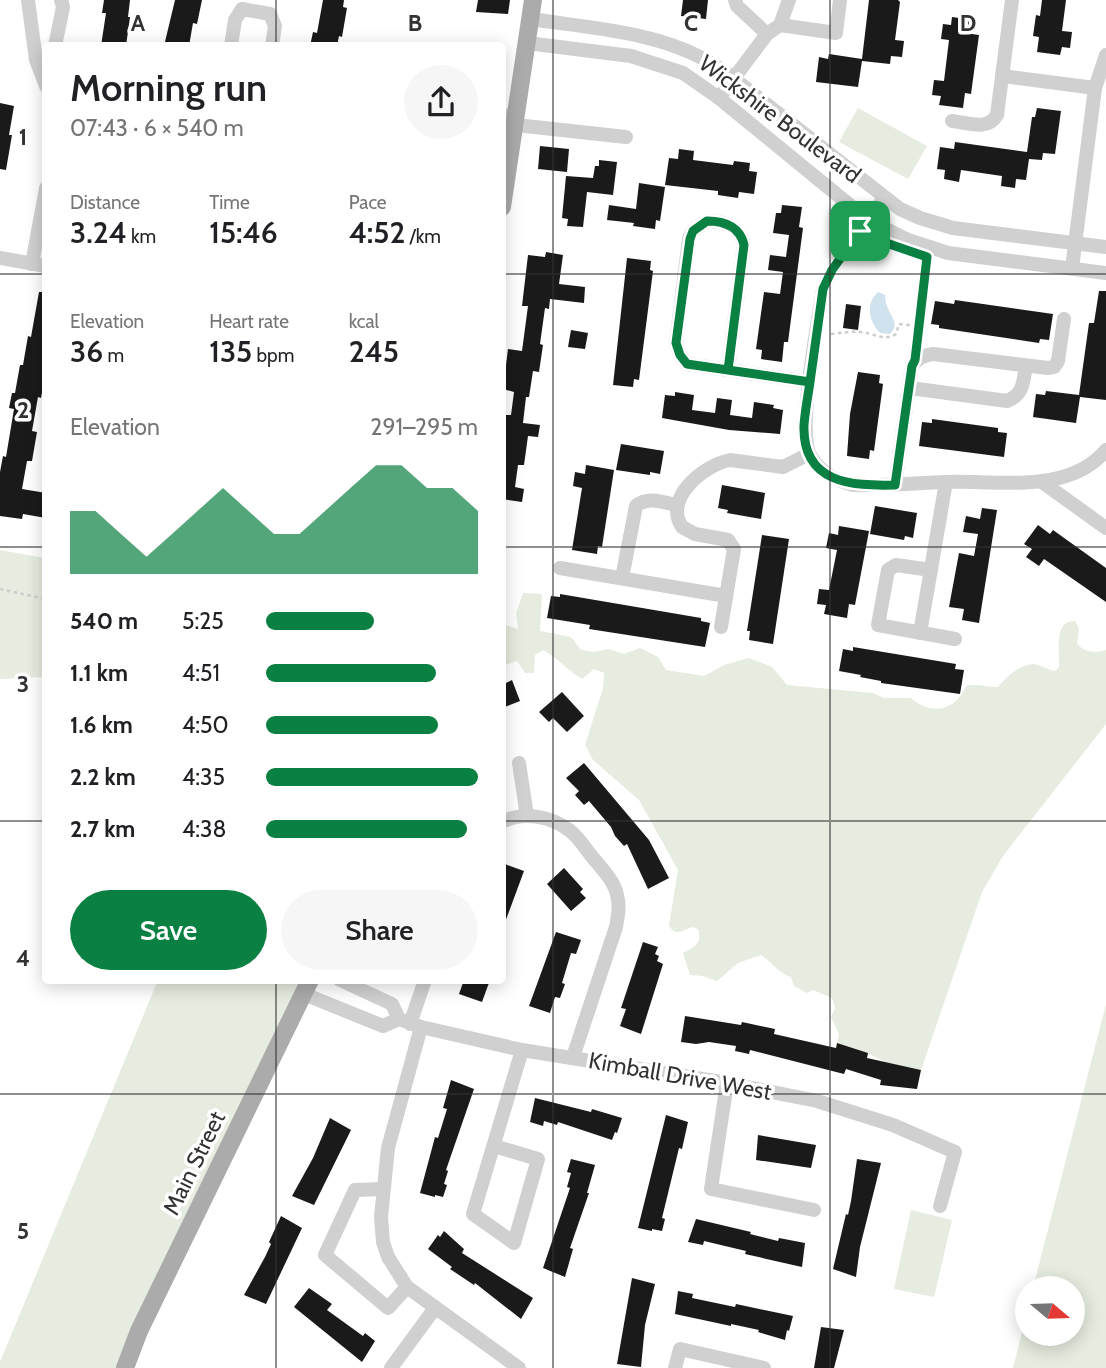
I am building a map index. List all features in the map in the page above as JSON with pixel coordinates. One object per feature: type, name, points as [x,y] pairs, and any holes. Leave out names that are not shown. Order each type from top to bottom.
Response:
[{"type":"main road","points":[[506,168],[511,119],[533,0]]},
{"type":"main road","name":"Main Street","points":[[125,1368],[139,1331],[307,987]]},
{"type":"street","points":[[29,0],[36,60],[42,75]]},
{"type":"street","points":[[56,42],[63,7],[61,0]]},
{"type":"street","points":[[735,0],[737,6],[767,34]]},
{"type":"street","points":[[780,26],[789,0]]},
{"type":"street","points":[[719,98],[767,34],[780,26],[836,33],[840,0]]},
{"type":"street","points":[[952,121],[986,125],[997,115],[1012,0]]},
{"type":"street","points":[[232,42],[236,20],[242,9],[270,14],[275,26],[273,42]]},
{"type":"street","name":"Wickshire Boulevard","points":[[530,19],[628,33],[664,42],[700,57],[734,80],[884,198],[920,218],[953,228],[1106,247]]},
{"type":"street","name":"Wickshire Boulevard","points":[[527,43],[631,56],[683,74],[719,98],[868,220],[908,240],[948,253],[1106,272]]},
{"type":"street","points":[[1072,268],[1095,88],[1106,55]]},
{"type":"street","points":[[1002,76],[1095,88]]},
{"type":"street","points":[[511,119],[626,138]]},
{"type":"street","points":[[884,198],[827,279],[804,424],[809,454],[824,472],[853,485],[1042,482],[1073,474],[1087,467],[1106,450]]},
{"type":"street","points":[[728,370],[744,245],[742,236],[728,224],[707,221],[693,231],[690,239],[676,343],[680,355],[687,364],[728,370],[810,382]]},
{"type":"street","points":[[0,258],[39,265],[42,232]]},
{"type":"street","points":[[895,485],[915,360],[933,354],[1048,369],[1058,362],[1064,319]]},
{"type":"street","points":[[910,388],[1007,401],[1017,397],[1022,389],[1026,366]]},
{"type":"street","points":[[721,627],[734,549],[732,544],[722,538],[687,531],[678,522],[676,505],[685,489],[702,473],[721,462],[730,460],[783,467],[809,454]]},
{"type":"street","points":[[920,633],[946,482]]},
{"type":"street","points":[[1042,482],[1106,528]]},
{"type":"street","points":[[622,578],[636,506],[641,501],[648,500],[676,505]]},
{"type":"street","points":[[931,570],[896,565],[888,570],[878,625],[955,639]]},
{"type":"street","points":[[560,568],[726,596]]},
{"type":"street","points":[[519,763],[527,816]]},
{"type":"street","points":[[506,821],[527,816],[542,817],[571,831],[610,878],[617,892],[619,909],[616,928],[573,1057]]},
{"type":"street","points":[[349,984],[392,1004],[410,1023]]},
{"type":"street","points":[[424,984],[410,1023],[388,1148],[381,1217],[383,1242],[388,1257],[407,1287],[519,1368]]},
{"type":"street","name":"Kimball Drive West","points":[[307,987],[383,1026],[410,1023],[522,1050],[727,1083],[848,1109],[955,1152],[940,1206]]},
{"type":"street","points":[[494,1146],[538,1160],[513,1243],[473,1214],[522,1050]]},
{"type":"street","points":[[727,1083],[711,1189],[814,1210]]},
{"type":"street","points":[[383,1189],[355,1190],[325,1255],[388,1308],[407,1287]]},
{"type":"street","points":[[391,1368],[435,1308]]},
{"type":"street","points":[[675,1368],[680,1349],[764,1368]]},
{"type":"path","points":[[915,360],[927,257]]},
{"type":"path","points":[[817,334],[864,332],[884,338],[895,334],[899,324],[919,326]]},
{"type":"path","points":[[0,589],[42,598]]},
{"type":"shaded area","points":[[858,108],[927,146],[908,179],[839,142]]},
{"type":"shaded area","points":[[0,550],[42,557],[42,677],[0,679]]},
{"type":"shaded area","points":[[523,593],[542,594],[540,631],[571,637],[581,650],[594,652],[608,649],[624,654],[640,648],[658,657],[666,670],[704,676],[724,665],[749,658],[772,667],[787,685],[873,693],[884,698],[911,698],[919,704],[935,709],[949,706],[956,701],[966,686],[998,687],[1013,672],[1028,665],[1035,664],[1055,671],[1059,667],[1059,638],[1063,626],[1068,622],[1075,621],[1079,628],[1077,644],[1080,647],[1091,652],[1106,650],[1106,724],[1003,856],[982,892],[921,1070],[885,1062],[868,1053],[837,1043],[839,1034],[831,1017],[835,1008],[832,998],[813,990],[807,993],[794,986],[791,977],[761,955],[738,963],[717,981],[690,975],[683,953],[698,942],[698,929],[693,927],[677,932],[669,926],[678,870],[639,800],[593,760],[585,745],[603,688],[604,673],[594,669],[582,679],[543,650],[535,655],[534,673],[525,673],[517,661],[506,665],[506,625],[518,629],[516,613]]},
{"type":"shaded area","points":[[156,984],[308,984],[125,1368],[0,1368],[0,1362]]},
{"type":"shaded area","points":[[1106,1004],[1106,1368],[1013,1368],[1018,1346],[1085,1346],[1085,1276],[1036,1276]]},
{"type":"shaded area","points":[[911,1210],[952,1220],[934,1297],[894,1289]]},
{"type":"water","points":[[878,292],[885,295],[894,321],[894,329],[890,334],[880,333],[871,318],[871,302]]},
{"type":"building","points":[[104,0],[130,0],[127,42],[102,42],[106,13],[102,13]]},
{"type":"building","points":[[175,0],[202,0],[197,24],[193,23],[190,42],[165,42]]},
{"type":"building","points":[[323,0],[344,0],[343,7],[347,8],[342,37],[339,36],[338,42],[311,42],[313,32],[317,33]]},
{"type":"building","points":[[478,0],[510,0],[508,14],[476,12]]},
{"type":"building","points":[[683,0],[708,0],[706,19],[681,16]]},
{"type":"building","points":[[869,0],[900,2],[895,40],[904,41],[902,57],[891,56],[890,64],[862,61],[858,87],[816,82],[819,57],[828,59],[829,54],[862,59]]},
{"type":"building","points":[[1042,0],[1066,0],[1062,31],[1072,32],[1070,48],[1062,47],[1060,55],[1037,52],[1039,37],[1033,36],[1036,15],[1040,16]]},
{"type":"building","points":[[952,17],[974,20],[972,34],[979,35],[971,94],[965,93],[963,108],[939,105],[941,96],[932,95],[934,80],[944,81],[949,40],[941,39],[943,24],[951,25]]},
{"type":"building","points":[[0,103],[14,106],[6,170],[0,169]]},
{"type":"building","points":[[1037,108],[1061,111],[1055,154],[1043,153],[1042,160],[1029,159],[1026,180],[1016,179],[1015,188],[1001,186],[1002,176],[961,170],[959,182],[944,179],[945,170],[937,169],[940,147],[954,149],[955,142],[1027,152],[1032,117],[1035,117]]},
{"type":"building","points":[[540,146],[569,149],[567,172],[538,169]]},
{"type":"building","points":[[679,149],[694,151],[693,160],[733,165],[734,161],[750,163],[749,171],[757,172],[754,194],[739,192],[738,198],[718,195],[718,191],[665,185],[669,158],[678,159]]},
{"type":"building","points":[[599,160],[617,162],[613,195],[587,192],[583,227],[567,226],[568,219],[562,218],[566,176],[593,178]]},
{"type":"building","points":[[639,183],[665,187],[660,221],[656,220],[655,229],[607,220],[609,205],[636,209]]},
{"type":"building","points":[[782,205],[802,207],[799,227],[803,228],[788,342],[784,342],[782,362],[761,359],[762,350],[756,349],[764,292],[780,294],[783,272],[768,270],[770,255],[786,257],[789,235],[773,233],[776,213],[781,213]]},
{"type":"building","points":[[546,252],[563,255],[559,284],[585,287],[584,303],[550,299],[549,309],[545,308],[539,372],[533,371],[523,423],[540,425],[538,437],[528,436],[524,465],[518,465],[515,487],[524,489],[522,502],[506,500],[506,415],[511,415],[514,392],[506,390],[506,365],[508,349],[522,351],[528,306],[522,306],[528,255],[545,257]]},
{"type":"building","points":[[627,258],[651,261],[650,270],[653,271],[639,380],[634,379],[633,387],[613,385]]},
{"type":"building","points":[[1099,291],[1106,291],[1106,400],[1080,397],[1076,423],[1033,417],[1036,394],[1045,395],[1046,391],[1079,395],[1089,323],[1094,323]]},
{"type":"building","points":[[39,292],[42,292],[42,393],[41,398],[38,397],[32,431],[37,432],[32,461],[27,461],[22,489],[42,492],[42,517],[23,514],[22,519],[0,516],[0,472],[3,456],[6,457],[14,409],[9,408],[12,393],[15,393],[20,365],[23,365],[28,336],[31,337]]},
{"type":"building","points":[[955,300],[1053,314],[1049,340],[1040,339],[1039,343],[939,328],[939,325],[931,324],[935,301],[954,304]]},
{"type":"building","points":[[846,304],[861,306],[858,330],[843,328]]},
{"type":"building","points":[[571,330],[588,333],[585,349],[568,347]]},
{"type":"building","points":[[858,372],[880,375],[879,383],[883,384],[874,451],[870,450],[869,459],[847,456],[850,414]]},
{"type":"building","points":[[675,392],[694,395],[692,410],[715,413],[717,398],[732,400],[730,415],[752,418],[754,402],[774,405],[773,408],[783,410],[780,434],[729,430],[662,418],[665,395],[675,396]]},
{"type":"building","points":[[932,419],[998,428],[998,432],[1007,433],[1004,457],[919,446],[922,422],[932,423]]},
{"type":"building","points":[[621,444],[664,451],[660,474],[616,470]]},
{"type":"building","points":[[586,465],[614,470],[602,547],[598,546],[597,554],[572,550],[582,488],[573,486],[575,472],[585,474]]},
{"type":"building","points":[[722,485],[765,493],[761,519],[727,513],[728,510],[718,508]]},
{"type":"building","points":[[875,506],[917,513],[913,538],[905,536],[904,540],[870,534]]},
{"type":"building","points":[[982,508],[997,510],[979,623],[962,620],[964,609],[949,607],[959,553],[974,556],[978,534],[963,532],[966,516],[980,519]]},
{"type":"building","points":[[1038,525],[1050,534],[1053,530],[1106,568],[1106,602],[1044,559],[1039,566],[1026,557],[1032,549],[1024,544]]},
{"type":"building","points":[[839,526],[869,531],[855,605],[849,604],[847,618],[824,614],[826,605],[817,604],[819,589],[829,590],[837,550],[826,548],[829,533],[838,535]]},
{"type":"building","points":[[762,535],[789,539],[773,644],[749,640],[750,631],[747,631]]},
{"type":"building","points":[[560,594],[701,618],[701,621],[710,623],[705,647],[589,629],[590,625],[547,618],[551,596],[560,597]]},
{"type":"building","points":[[853,647],[956,664],[955,669],[964,670],[960,694],[881,683],[860,677],[861,675],[839,671],[843,649],[853,651]]},
{"type":"building","points":[[512,680],[520,701],[506,706],[506,683]]},
{"type":"building","points":[[562,692],[584,716],[567,732],[553,718],[549,722],[539,712]]},
{"type":"building","points":[[584,763],[649,840],[669,878],[648,889],[627,844],[624,846],[615,836],[611,827],[589,801],[584,805],[575,795],[579,791],[566,778]]},
{"type":"building","points":[[506,864],[524,871],[506,920]]},
{"type":"building","points":[[564,868],[583,889],[580,892],[586,898],[571,911],[547,884]]},
{"type":"building","points":[[556,932],[581,940],[576,954],[571,953],[562,983],[565,984],[560,998],[555,997],[550,1013],[529,1006]]},
{"type":"building","points":[[643,942],[658,947],[655,954],[659,956],[657,961],[663,964],[641,1034],[620,1026],[626,1009],[621,1008]]},
{"type":"building","points":[[463,984],[489,984],[482,1002],[459,994]]},
{"type":"building","points":[[685,1016],[741,1025],[742,1022],[775,1029],[774,1034],[836,1048],[837,1043],[868,1053],[867,1058],[921,1070],[917,1089],[880,1085],[881,1080],[846,1069],[844,1074],[750,1050],[749,1054],[735,1051],[736,1046],[681,1042]]},
{"type":"building","points":[[451,1080],[474,1089],[446,1170],[448,1171],[444,1184],[447,1185],[443,1197],[435,1197],[420,1193],[435,1137],[438,1138],[447,1109],[443,1108]]},
{"type":"building","points":[[535,1098],[622,1118],[612,1140],[558,1122],[557,1125],[544,1121],[543,1126],[530,1122]]},
{"type":"building","points":[[666,1115],[688,1122],[662,1218],[665,1219],[662,1231],[652,1231],[638,1228]]},
{"type":"building","points":[[330,1118],[351,1130],[314,1205],[292,1196],[313,1158]]},
{"type":"building","points":[[758,1135],[816,1145],[811,1168],[756,1160]]},
{"type":"building","points":[[571,1159],[595,1165],[589,1193],[570,1248],[573,1249],[565,1277],[543,1268],[570,1188],[567,1187],[571,1173],[567,1172]]},
{"type":"building","points":[[857,1159],[881,1163],[860,1247],[856,1277],[833,1269],[846,1214],[848,1215]]},
{"type":"building","points":[[281,1216],[302,1228],[266,1304],[244,1295],[265,1257]]},
{"type":"building","points":[[696,1219],[778,1241],[779,1238],[805,1243],[802,1267],[704,1241],[703,1245],[688,1242]]},
{"type":"building","points":[[444,1231],[464,1249],[462,1253],[533,1298],[521,1319],[475,1283],[474,1285],[450,1269],[452,1267],[428,1249]]},
{"type":"building","points":[[632,1278],[655,1284],[645,1325],[641,1367],[617,1364]]},
{"type":"building","points":[[309,1288],[332,1304],[327,1310],[363,1336],[365,1333],[375,1341],[362,1362],[294,1307]]},
{"type":"building","points":[[678,1291],[693,1294],[692,1298],[793,1316],[789,1331],[787,1330],[785,1340],[758,1332],[759,1330],[675,1314]]},
{"type":"building","points":[[821,1327],[844,1330],[834,1368],[814,1368]]},
{"type":"route","points":[[860,231],[832,270],[823,289],[810,382],[728,370],[687,364],[676,343],[687,251],[693,231],[707,221],[728,224],[742,236],[744,245],[728,370],[810,382],[804,424],[809,454],[816,464],[832,478],[853,485],[895,485],[915,360],[927,257],[868,237],[860,231]]}]
